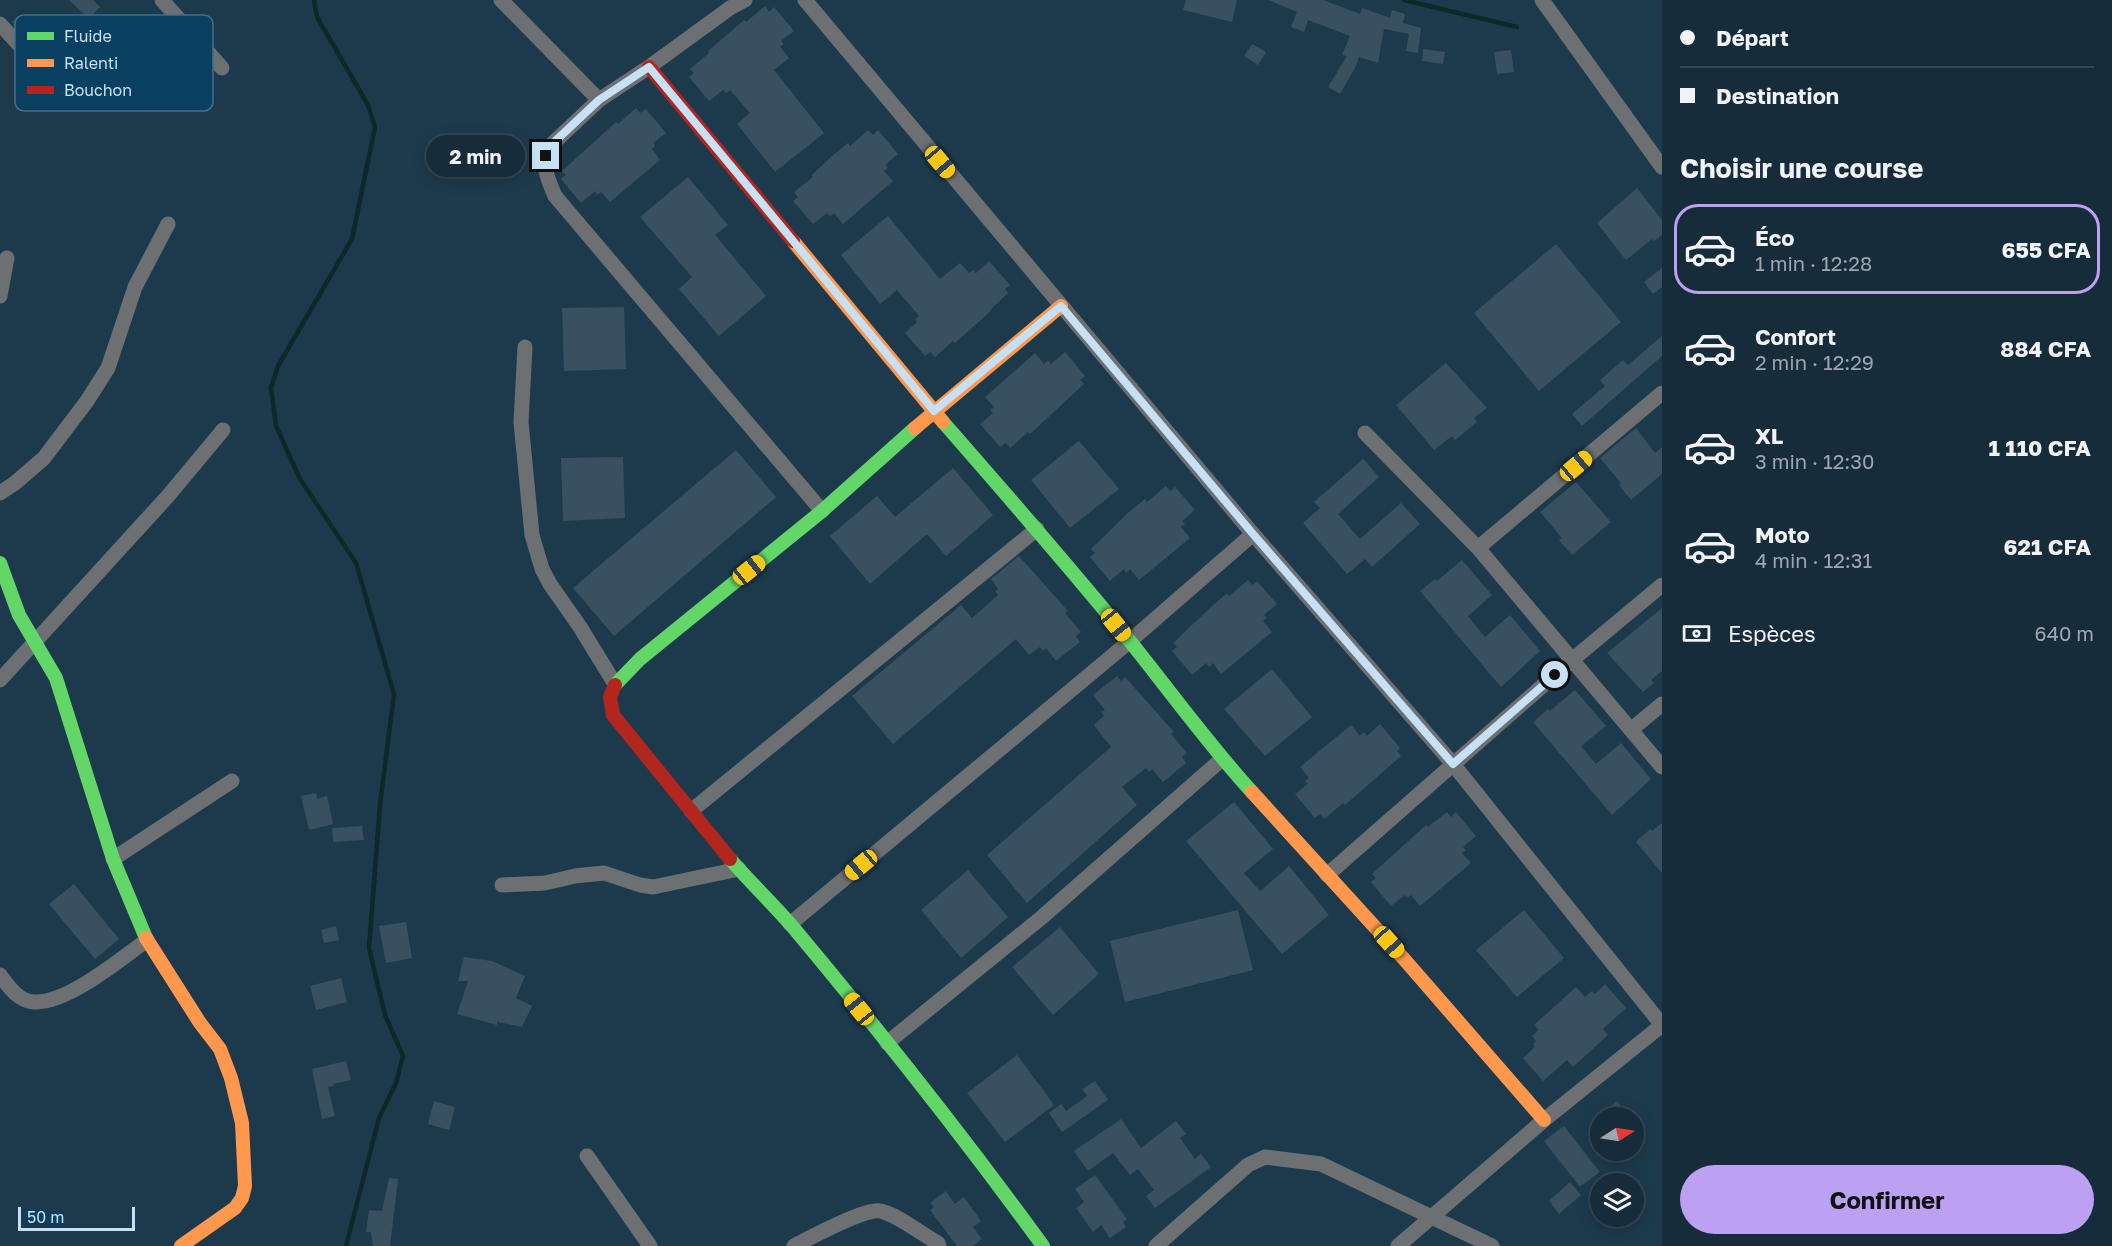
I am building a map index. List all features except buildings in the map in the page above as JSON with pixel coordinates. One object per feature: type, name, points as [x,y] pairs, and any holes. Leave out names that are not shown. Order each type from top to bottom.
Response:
[{"type":"street","points":[[162,0],[175,15]]},
{"type":"street","points":[[501,0],[599,100]]},
{"type":"street","points":[[745,0],[730,8],[599,100],[550,146],[546,156],[545,172],[555,196],[822,511]]},
{"type":"street","points":[[804,0],[1253,534],[1453,764],[1662,1025],[1544,1120],[1398,1246]]},
{"type":"street","points":[[1542,0],[1662,167]]},
{"type":"street","points":[[0,24],[15,40]]},
{"type":"street","points":[[213,58],[222,68]]},
{"type":"street","points":[[649,67],[934,411],[1037,529],[1130,641],[1222,759],[1404,959],[1544,1120]]},
{"type":"street","points":[[0,492],[15,483],[44,458],[87,402],[108,368],[135,287],[168,224]]},
{"type":"street","points":[[0,296],[7,258]]},
{"type":"street","points":[[1043,1246],[998,1184],[887,1043],[790,924],[739,869],[613,715],[609,693],[640,659],[822,511],[934,411],[1061,306]]},
{"type":"street","points":[[525,347],[521,422],[532,535],[546,577],[615,684]]},
{"type":"street","points":[[1478,548],[1662,393]]},
{"type":"street","points":[[0,680],[168,496],[223,430]]},
{"type":"street","points":[[1365,433],[1478,548],[1662,767]]},
{"type":"street","points":[[691,811],[1037,529]]},
{"type":"street","points":[[790,924],[1130,641],[1253,534]]},
{"type":"street","points":[[0,563],[19,615],[56,678],[113,859],[147,940],[200,1023],[220,1049],[231,1078],[242,1124],[245,1186],[242,1198],[235,1208],[181,1246]]},
{"type":"street","points":[[1327,875],[1572,660],[1662,585]]},
{"type":"street","points":[[1632,729],[1662,704]]},
{"type":"street","points":[[887,1043],[1041,918],[1222,759]]},
{"type":"street","points":[[113,859],[232,781]]},
{"type":"street","points":[[502,885],[545,883],[575,876],[604,873],[653,887],[739,869]]},
{"type":"street","points":[[0,975],[13,993],[33,1002],[52,999],[89,982],[147,940]]},
{"type":"street","points":[[587,1156],[650,1246]]},
{"type":"street","points":[[1156,1246],[1248,1165],[1265,1157],[1321,1164],[1492,1246]]},
{"type":"street","points":[[794,1246],[856,1217],[879,1210],[893,1215],[938,1243],[939,1246]]},
{"type":"waterway","points":[[314,0],[317,17],[368,105],[375,127],[352,239],[278,366],[271,388],[276,426],[300,479],[356,563],[394,694],[380,805],[369,948],[385,1015],[403,1056],[396,1083],[379,1118],[346,1246]]},
{"type":"waterway","points":[[1404,0],[1517,27]]},
{"type":"traffic: fast","points":[[943,422],[1129,640],[1252,792]]},
{"type":"traffic: fast","points":[[615,685],[640,659],[822,511],[915,428]]},
{"type":"traffic: fast","points":[[0,563],[19,615],[56,678],[113,859],[146,938]]},
{"type":"traffic: fast","points":[[730,859],[792,926],[857,1004],[1043,1246]]},
{"type":"traffic: slow","points":[[793,241],[943,422]]},
{"type":"traffic: slow","points":[[915,428],[1061,306]]},
{"type":"traffic: slow","points":[[1252,792],[1404,959],[1544,1120]]},
{"type":"traffic: slow","points":[[146,938],[200,1023],[220,1049],[231,1078],[242,1123],[245,1186],[242,1198],[235,1208],[181,1246]]},
{"type":"traffic: jam","points":[[649,67],[793,241]]},
{"type":"traffic: jam","points":[[615,685],[610,697],[613,715],[730,859]]},
{"type":"route","points":[[546,156],[550,146],[599,100],[649,67],[934,411],[1061,306],[1253,534],[1453,764],[1555,675]]}]
